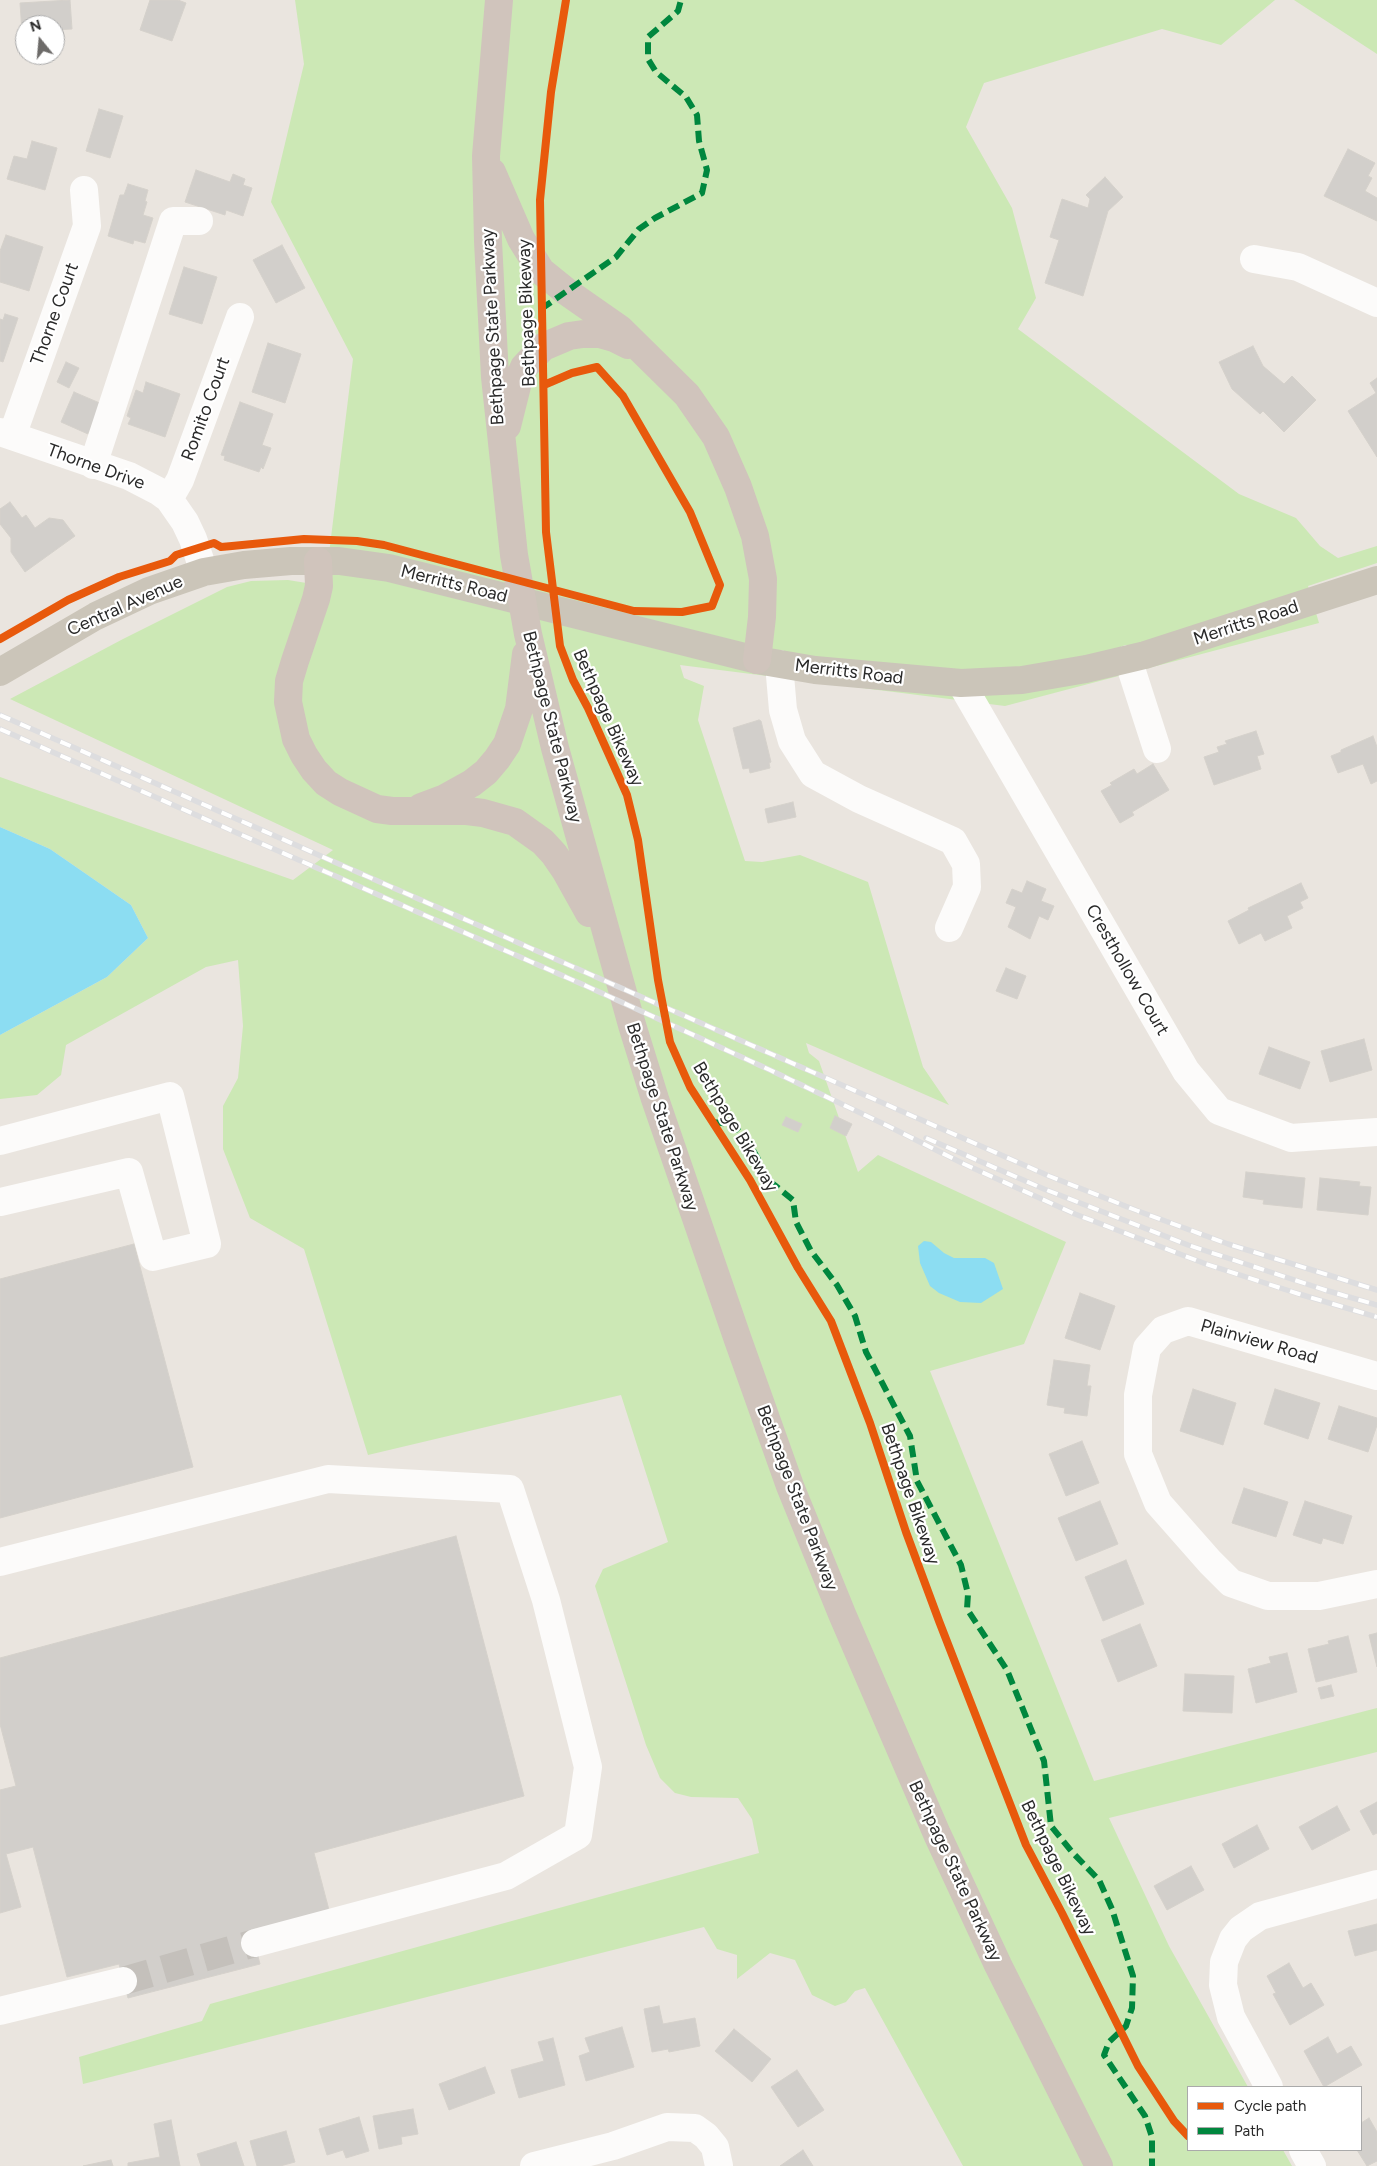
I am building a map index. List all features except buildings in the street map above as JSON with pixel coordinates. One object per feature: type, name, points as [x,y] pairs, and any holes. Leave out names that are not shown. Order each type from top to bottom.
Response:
[{"type":"highway","name":"Bethpage State Parkway","points":[[499,0],[486,156],[490,307],[501,452],[514,556],[528,634],[555,748],[614,961],[655,1098],[718,1286],[790,1486],[842,1614],[941,1842],[998,1965],[1099,2166]]},
{"type":"highway","points":[[486,156],[516,231],[541,270],[567,292],[620,329],[687,394],[716,437],[738,487],[755,536],[763,579],[762,617],[768,662]]},
{"type":"highway","points":[[501,452],[518,378],[524,367],[543,348],[569,336],[600,334],[614,338],[648,356]]},
{"type":"highway","points":[[318,561],[319,586],[289,682],[288,702],[296,739],[314,770],[326,783],[340,792],[377,809],[483,813],[514,822],[529,831],[543,842],[566,870],[614,961]]},
{"type":"highway","points":[[408,811],[445,798],[472,784],[486,772],[507,744],[520,710],[528,634]]},
{"type":"main road","name":"Merritts Road","points":[[318,561],[369,564],[768,662],[824,671],[962,684],[1022,680],[1128,659],[1214,634],[1377,580]]},
{"type":"main road","name":"Central Avenue","points":[[0,672],[96,616],[149,591],[204,572],[267,562],[318,561]]},
{"type":"street","name":"Thorne Court","points":[[6,434],[87,226],[84,190]]},
{"type":"street","points":[[93,465],[174,221],[199,221]]},
{"type":"street","points":[[1254,259],[1298,266],[1377,303]]},
{"type":"street","name":"Romito Court","points":[[170,500],[180,480],[240,317]]},
{"type":"street","name":"Thorne Drive","points":[[6,434],[147,484],[170,500],[185,522],[204,572]]},
{"type":"street","points":[[1128,659],[1157,749]]},
{"type":"street","points":[[768,662],[792,741],[813,774],[859,799],[953,841],[966,864],[967,887],[949,928]]},
{"type":"street","name":"Cresthollow Court","points":[[962,684],[1186,1071],[1219,1111],[1291,1138],[1377,1132]]},
{"type":"street","points":[[0,1141],[170,1096],[207,1244],[153,1256],[129,1172],[0,1202]]},
{"type":"street","name":"Plainview Road","points":[[1377,1376],[1188,1321],[1163,1330],[1147,1348],[1138,1395],[1138,1454],[1158,1503],[1210,1562],[1232,1583],[1268,1596],[1319,1596],[1377,1584]]},
{"type":"street","points":[[0,1562],[328,1479],[510,1489],[546,1600],[588,1767],[578,1836],[506,1876],[255,1943]]},
{"type":"street","points":[[1268,2086],[1231,2017],[1222,1985],[1224,1962],[1233,1939],[1241,1929],[1260,1916],[1377,1884]]},
{"type":"street","points":[[0,2011],[123,1981]]},
{"type":"street","points":[[534,2166],[613,2146],[667,2127],[695,2128],[706,2136],[715,2147],[719,2166]]},
{"type":"street","points":[[1304,2151],[1312,2166]]},
{"type":"green space","points":[[295,0],[1275,0],[1221,45],[1162,29],[984,83],[966,127],[1012,208],[1036,298],[1018,329],[1239,494],[1296,518],[1320,546],[1338,558],[1377,546],[1377,563],[1308,586],[1319,623],[1005,706],[680,665],[684,678],[704,686],[698,720],[745,861],[762,862],[800,855],[868,882],[923,1067],[949,1105],[806,1043],[809,1053],[819,1061],[858,1172],[878,1155],[1066,1242],[1024,1344],[930,1371],[1094,1781],[1377,1708],[1377,1752],[1109,1818],[1169,1946],[1247,2086],[1187,2086],[1187,2151],[1284,2151],[1292,2166],[963,2166],[865,1988],[855,1991],[846,2002],[835,2006],[812,1995],[795,1960],[770,1953],[737,1979],[737,1955],[717,1949],[704,1927],[83,2084],[79,2057],[202,2021],[210,2004],[759,1853],[752,1819],[738,1798],[691,1797],[675,1793],[660,1778],[646,1745],[595,1586],[603,1569],[668,1542],[621,1395],[368,1455],[304,1249],[250,1218],[223,1149],[223,1106],[238,1078],[243,1026],[238,960],[206,967],[66,1045],[61,1075],[37,1095],[0,1099],[0,1035],[107,977],[148,938],[131,905],[50,849],[0,827],[0,777],[293,880],[333,850],[10,699],[227,587],[251,581],[288,580],[325,586],[353,359],[271,202],[304,64]]},
{"type":"green space","points":[[1294,0],[1377,0],[1377,54]]},
{"type":"water","points":[[0,827],[50,849],[131,905],[148,938],[107,977],[0,1035]]},
{"type":"water","points":[[924,1241],[931,1242],[944,1253],[954,1258],[985,1258],[994,1263],[1003,1289],[981,1303],[960,1302],[939,1293],[930,1286],[920,1263],[918,1246]]},
{"type":"tunnel","points":[[123,1981],[255,1943]]},
{"type":"railway","points":[[0,715],[1049,1176],[1228,1244],[1377,1290]]},
{"type":"railway","points":[[0,729],[584,985],[770,1070],[964,1164],[1075,1214],[1206,1264],[1377,1317]]},
{"type":"railway","points":[[926,1138],[1044,1189],[1188,1245],[1377,1305]]},
{"type":"marked path","points":[[541,309],[616,257],[639,229],[655,218],[702,193],[707,170],[699,141],[697,115],[686,97],[656,72],[648,59],[648,37],[678,11],[681,0]]},
{"type":"marked path","points":[[712,1122],[732,1124],[747,1139],[758,1159],[762,1175],[793,1200],[796,1222],[811,1251],[837,1285],[855,1316],[866,1352],[910,1436],[917,1481],[961,1565],[968,1594],[967,1609],[1007,1670],[1044,1761],[1051,1826],[1072,1852],[1099,1880],[1112,1909],[1133,1976],[1132,2008],[1126,2026],[1109,2042],[1104,2055],[1145,2116],[1152,2137],[1152,2166]]},
{"type":"cycle path","name":"Bethpage Bikeway","points":[[566,0],[551,92],[540,200],[546,532],[560,646],[573,680],[588,708],[627,795],[638,840],[658,980],[670,1042],[690,1087],[750,1180],[798,1268],[831,1321],[870,1423],[906,1532],[939,1621],[1026,1845],[1138,2066],[1174,2121],[1187,2135]]},
{"type":"cycle path","name":"Bethpage Bikeway","points":[[0,639],[68,600],[119,577],[170,561],[176,555],[214,543],[221,547],[304,539],[357,541],[384,545],[634,611],[682,612],[712,606],[720,585],[690,512],[623,396],[597,367],[572,373],[544,385]]}]
